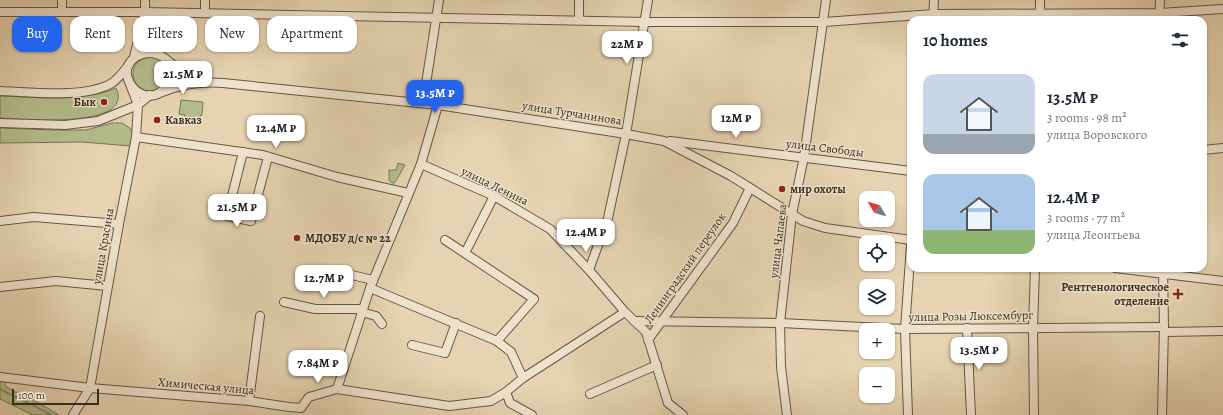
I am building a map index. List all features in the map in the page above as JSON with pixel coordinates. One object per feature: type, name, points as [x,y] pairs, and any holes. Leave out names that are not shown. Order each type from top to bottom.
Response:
[{"type":"street","points":[[62,0],[62,12]]},
{"type":"street","points":[[144,14],[148,34],[154,47],[163,57],[171,70],[167,85],[153,95],[141,94],[135,90],[128,79],[127,71],[132,61],[144,14],[145,0]]},
{"type":"street","points":[[205,0],[205,13]]},
{"type":"street","points":[[423,103],[439,0]]},
{"type":"street","points":[[579,0],[579,20]]},
{"type":"street","points":[[589,270],[608,218],[626,134],[648,0]]},
{"type":"street","name":"улица Чапаева","points":[[787,415],[781,367],[780,323],[792,214],[804,157],[826,0]]},
{"type":"street","points":[[933,16],[934,0]]},
{"type":"street","points":[[1040,0],[1040,16],[1159,16],[1223,9]]},
{"type":"street","points":[[1159,16],[1160,0]]},
{"type":"street","points":[[0,12],[144,14],[205,13],[644,22],[824,22],[907,18]]},
{"type":"street","points":[[0,91],[74,93],[102,88],[114,82],[132,61],[145,53],[151,52],[163,57]]},
{"type":"street","name":"улица Турчанинова","points":[[163,57],[186,74],[206,82]]},
{"type":"street","name":"улица Красина","points":[[74,415],[90,388],[118,224],[136,137],[138,105],[128,79]]},
{"type":"street","name":"улица Турчанинова","points":[[0,123],[65,125],[98,121],[138,105],[153,95],[182,86],[206,82],[438,104],[664,141],[732,176],[803,220],[825,228],[907,239]]},
{"type":"street","points":[[337,389],[361,310],[421,164],[438,104]]},
{"type":"street","points":[[136,137],[268,157],[336,177],[408,193]]},
{"type":"street","name":"улица Свободы","points":[[664,141],[907,170]]},
{"type":"street","points":[[1207,150],[1223,148]]},
{"type":"street","points":[[243,152],[227,216],[251,221],[268,157]]},
{"type":"street","name":"улица Ленина","points":[[421,164],[494,196],[550,229],[589,270],[625,312],[646,332],[668,403],[683,415]]},
{"type":"street","name":"Ленинградский переулок","points":[[648,340],[733,223],[750,188]]},
{"type":"street","points":[[465,253],[494,196]]},
{"type":"street","points":[[0,221],[34,217],[118,224]]},
{"type":"street","points":[[445,240],[534,299],[497,341]]},
{"type":"street","points":[[319,270],[343,273],[373,280]]},
{"type":"street","points":[[908,415],[905,329],[909,272]]},
{"type":"street","points":[[1034,415],[1033,328],[1035,272]]},
{"type":"street","points":[[1162,415],[1164,329],[1163,272]]},
{"type":"street","points":[[1169,272],[1223,281]]},
{"type":"street","points":[[0,287],[56,281],[108,286]]},
{"type":"street","points":[[370,288],[497,341],[511,352],[522,378]]},
{"type":"street","points":[[284,302],[315,309],[361,310],[376,316],[382,324]]},
{"type":"street","name":"Ленинградский переулок","points":[[506,392],[522,378],[625,312]]},
{"type":"street","points":[[249,402],[260,316]]},
{"type":"street","name":"улица Розы Люксембург","points":[[634,321],[780,323],[905,329],[1033,328],[1223,331]]},
{"type":"street","points":[[412,345],[445,353],[456,323]]},
{"type":"street","points":[[967,328],[971,415]]},
{"type":"street","points":[[590,394],[656,365]]},
{"type":"street","name":"Химическая улица","points":[[0,377],[90,388],[301,408],[309,397],[337,389],[449,406],[491,401],[506,392]]},
{"type":"street","points":[[506,392],[510,403],[532,415]]},
{"type":"green space","points":[[147,57],[153,57],[162,62],[166,68],[166,80],[162,86],[153,91],[147,91],[138,86],[133,77],[133,71],[138,62]]},
{"type":"green space","points":[[175,71],[189,79],[172,83]]},
{"type":"green space","points":[[116,88],[118,101],[109,111],[93,116],[50,120],[0,118],[0,96],[59,98],[88,96]]},
{"type":"green space","points":[[181,100],[203,102],[202,115],[200,116],[199,125],[183,123],[185,115],[179,114]]},
{"type":"green space","points":[[112,123],[122,123],[130,128],[133,134],[131,146],[82,142],[0,143],[0,128],[86,130]]},
{"type":"green space","points":[[398,163],[405,165],[396,181],[392,183],[389,180],[389,170],[396,170]]},
{"type":"green space","points":[[0,379],[6,380],[5,386],[15,392],[28,394],[32,399],[59,415],[33,415],[0,399]]},
{"type":"waterway","points":[[0,389],[51,415]]},
{"type":"place","name":"Бык","points":[[104,102]]},
{"type":"place","name":"Кавказ","points":[[157,120]]},
{"type":"place","name":"мир охоты","points":[[782,189]]},
{"type":"place","name":"МДОБУ д/с № 22","points":[[297,238]]},
{"type":"place","name":"Рентгенологическое отделение","points":[[1178,294]]}]
